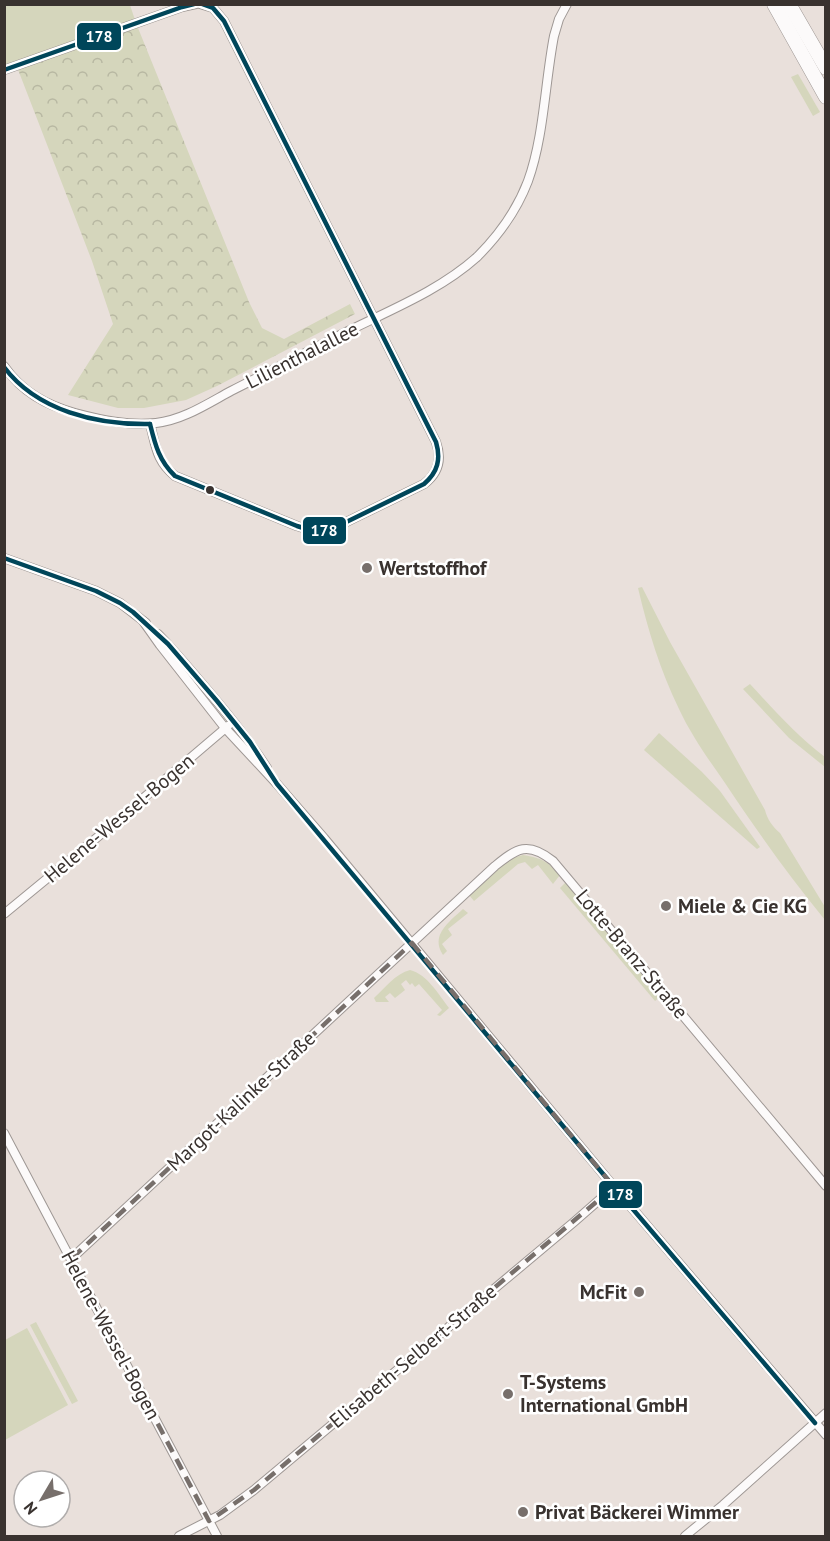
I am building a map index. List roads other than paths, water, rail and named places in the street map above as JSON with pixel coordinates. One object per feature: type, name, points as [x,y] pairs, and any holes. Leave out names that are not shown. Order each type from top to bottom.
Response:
[{"type":"main road","points":[[774,4],[825,97]]},
{"type":"main road","points":[[789,4],[825,68]]},
{"type":"street","points":[[4,70],[182,7],[198,4],[213,8],[224,21],[436,442],[440,462],[434,475],[424,484],[342,525],[327,531],[316,532],[175,477],[159,458],[150,424]]},
{"type":"street","name":"Lilienthalallee","points":[[4,366],[22,387],[49,404],[112,422],[135,425],[166,421],[188,414],[452,277],[477,257],[505,225],[528,181],[534,161],[556,27],[567,4]]},
{"type":"street","points":[[4,558],[96,591],[120,603],[144,621],[168,644],[250,742],[277,784]]},
{"type":"street","points":[[144,621],[225,728],[277,784],[412,943],[825,1435]]},
{"type":"street","name":"Helene-Wessel-Bogen","points":[[4,914],[100,836],[233,722]]},
{"type":"street","name":"Lotte-Branz-Straße","points":[[412,943],[512,853],[528,848],[545,854],[567,876],[825,1186]]},
{"type":"street","name":"Margot-Kalinke-Straße","points":[[71,1259],[412,943]]},
{"type":"street","name":"Helene-Wessel-Bogen","points":[[4,1133],[217,1536]]},
{"type":"street","name":"Elisabeth-Selbert-Straße","points":[[179,1536],[209,1521],[254,1490],[615,1187]]},
{"type":"street","points":[[685,1536],[825,1413]]},
{"type":"place","name":"Wertstoffhof","points":[[367,568]]},
{"type":"place","name":"Miele & Cie KG","points":[[666,906]]},
{"type":"place","name":"McFit","points":[[639,1292]]},
{"type":"place","name":"T-Systems International GmbH","points":[[508,1394]]},
{"type":"place","name":"Privat Bäckerei Wimmer","points":[[523,1512]]}]
